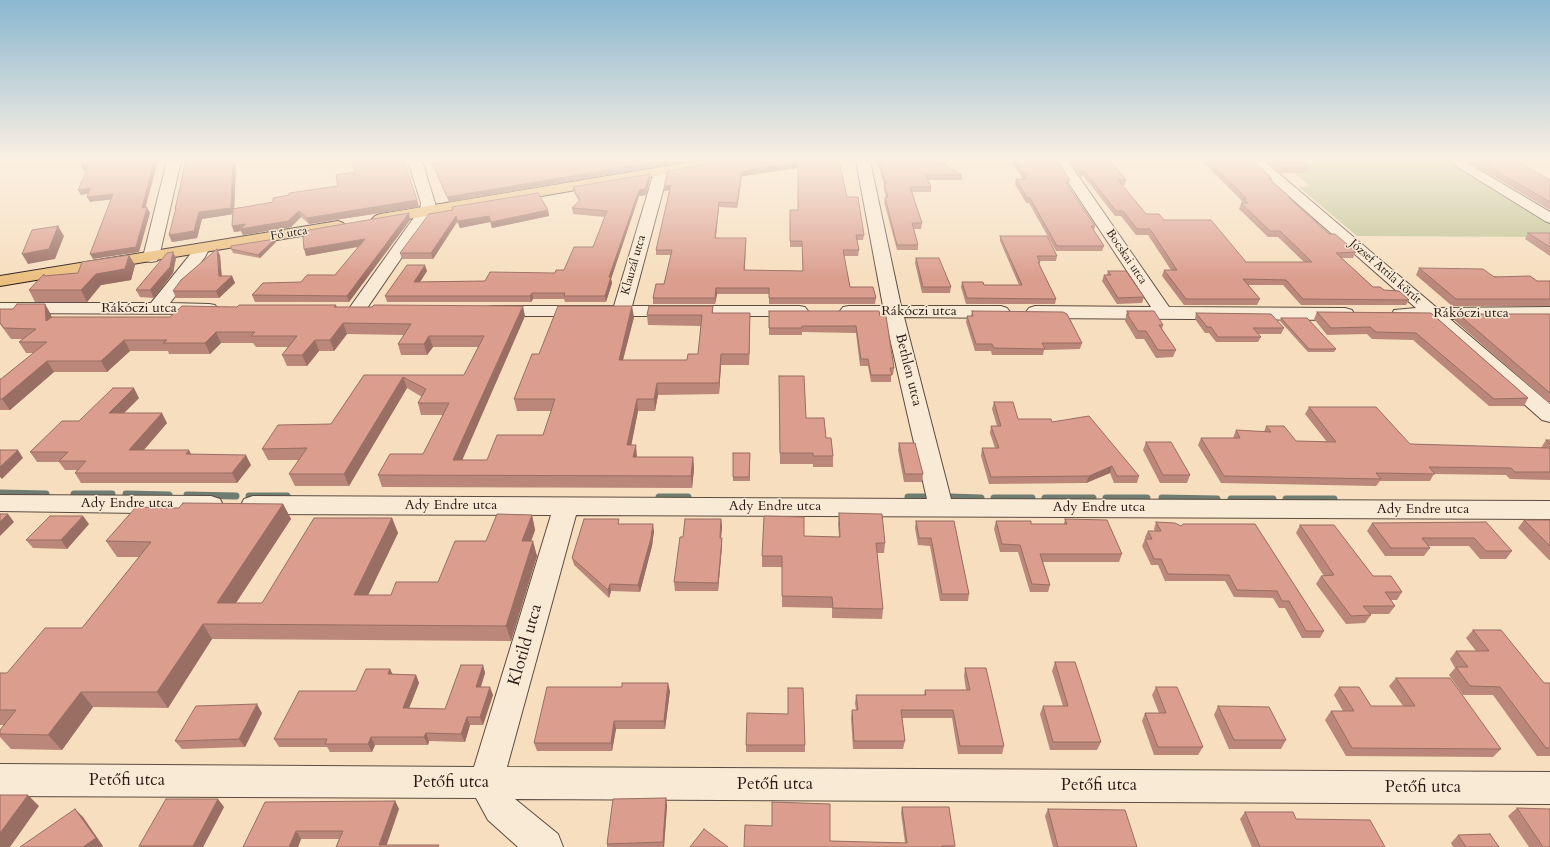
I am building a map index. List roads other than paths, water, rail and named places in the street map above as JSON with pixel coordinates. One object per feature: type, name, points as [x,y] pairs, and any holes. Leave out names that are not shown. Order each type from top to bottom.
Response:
[{"type":"main road","name":"Fő utca","points":[[0,281],[428,212],[489,201]]},
{"type":"street","points":[[151,257],[165,201]]},
{"type":"street","points":[[381,310],[349,310],[420,219],[428,212],[427,201]]},
{"type":"street","name":"Klauzál utca","points":[[621,311],[657,201]]},
{"type":"street","name":"Bethlen utca","points":[[871,201],[893,311],[941,507]]},
{"type":"street","name":"Bocskai utca","points":[[1088,201],[1164,313]]},
{"type":"street","name":"József Attila körút","points":[[1302,201],[1550,415]]},
{"type":"street","points":[[1521,201],[1550,218]]},
{"type":"street","points":[[156,309],[197,257],[201,248]]},
{"type":"street","name":"Rákóczi utca","points":[[0,308],[223,309]]},
{"type":"street","name":"Rákóczi utca","points":[[475,310],[1363,314]]},
{"type":"street","name":"Rákóczi utca","points":[[1386,314],[1550,313]]},
{"type":"street","name":"Ady Endre utca","points":[[0,503],[1550,510]]},
{"type":"street","name":"Klotild utca","points":[[486,783],[566,506]]},
{"type":"street","name":"Petőfi utca","points":[[0,780],[1550,788]]},
{"type":"street","points":[[486,783],[500,808],[545,847]]},
{"type":"waterway","points":[[0,493],[46,494]]},
{"type":"waterway","points":[[74,494],[112,494]]},
{"type":"waterway","points":[[126,494],[169,495]]},
{"type":"waterway","points":[[187,495],[236,496]]},
{"type":"waterway","points":[[249,496],[287,496]]},
{"type":"waterway","points":[[659,497],[688,497]]},
{"type":"waterway","points":[[908,497],[930,497]]},
{"type":"waterway","points":[[950,497],[981,498]]},
{"type":"waterway","points":[[994,498],[1032,498]]},
{"type":"waterway","points":[[1045,498],[1093,498]]},
{"type":"waterway","points":[[1106,498],[1147,498]]},
{"type":"waterway","points":[[1162,498],[1217,499]]},
{"type":"waterway","points":[[1231,499],[1273,499]]},
{"type":"waterway","points":[[1286,499],[1334,499]]}]
